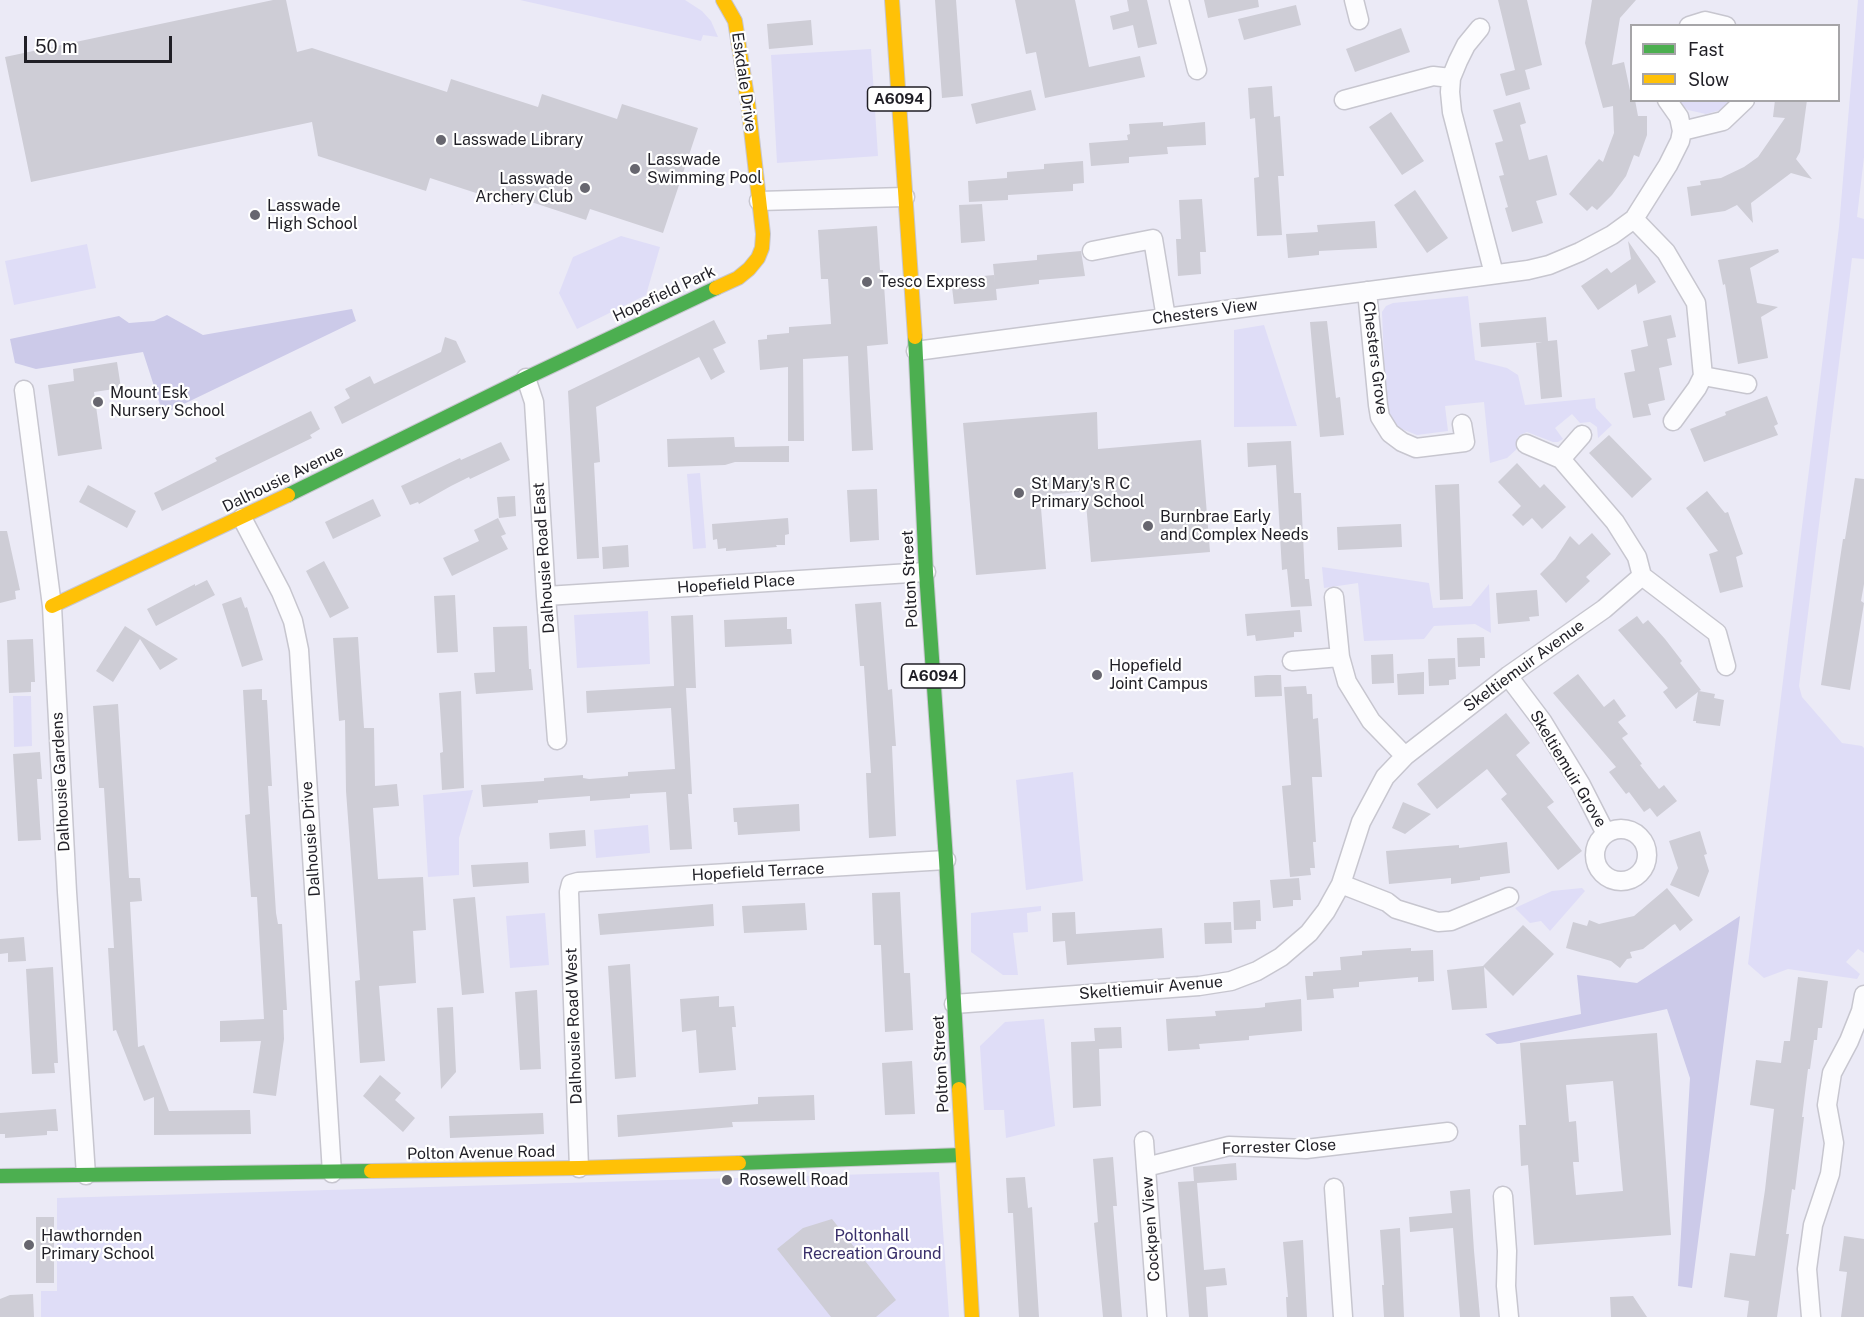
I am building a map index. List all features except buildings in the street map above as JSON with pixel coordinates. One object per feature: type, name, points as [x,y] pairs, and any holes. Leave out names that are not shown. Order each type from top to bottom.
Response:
[{"type":"street","name":"Eskdale Drive","points":[[723,0],[735,21],[748,104],[759,201]]},
{"type":"street","name":"Polton Street","points":[[892,0],[916,351],[926,572],[946,861],[962,1155]]},
{"type":"street","points":[[1179,0],[1197,70]]},
{"type":"street","points":[[1354,0],[1359,20]]},
{"type":"street","points":[[1696,24],[1706,21],[1718,24]]},
{"type":"street","points":[[1480,28],[1466,45],[1451,78],[1450,92],[1452,112],[1494,274]]},
{"type":"street","points":[[1344,100],[1433,76],[1451,78]]},
{"type":"street","points":[[1668,102],[1679,117],[1682,130],[1723,121],[1743,102]]},
{"type":"street","name":"Chesters View","points":[[916,351],[1528,270],[1566,259],[1612,235],[1634,219],[1668,165],[1680,141],[1682,130]]},
{"type":"street","points":[[759,201],[905,197]]},
{"type":"street","name":"Hopefield Park","points":[[526,378],[738,278],[758,258],[762,248],[763,234],[759,201]]},
{"type":"street","points":[[1634,219],[1666,252],[1696,303],[1703,376],[1673,421]]},
{"type":"street","points":[[1092,251],[1153,239],[1166,318]]},
{"type":"street","name":"Chesters Grove","points":[[1366,291],[1380,417],[1390,433],[1416,448],[1465,442],[1462,424]]},
{"type":"street","points":[[1703,376],[1748,384]]},
{"type":"street","name":"Dalhousie Avenue","points":[[52,606],[242,518],[526,378]]},
{"type":"street","name":"Dalhousie Road East","points":[[526,378],[534,402],[557,740]]},
{"type":"street","name":"Dalhousie Gardens","points":[[24,390],[52,606],[67,892],[86,1175]]},
{"type":"street","points":[[1561,459],[1582,435]]},
{"type":"street","points":[[1526,444],[1561,459],[1615,522],[1637,557],[1642,576],[1723,628],[1726,666]]},
{"type":"street","name":"Dalhousie Drive","points":[[242,518],[281,592],[293,621],[299,650],[332,1173]]},
{"type":"street","name":"Hopefield Place","points":[[546,596],[926,572]]},
{"type":"street","name":"Skeltiemuir Avenue","points":[[954,1004],[1199,986],[1231,981],[1257,971],[1281,957],[1309,933],[1326,911],[1341,884],[1361,822],[1385,777],[1406,756],[1508,676],[1604,609],[1642,576]]},
{"type":"street","points":[[1334,597],[1340,657],[1347,682],[1371,721],[1406,756]]},
{"type":"street","points":[[1292,661],[1340,657]]},
{"type":"street","name":"Skeltiemuir Grove","points":[[1508,676],[1542,721],[1581,785],[1606,834]]},
{"type":"street","name":"Hopefield Terrace","points":[[571,884],[946,861]]},
{"type":"street","name":"Dalhousie Road West","points":[[571,884],[569,892],[579,1168]]},
{"type":"street","points":[[1341,884],[1387,902],[1396,909],[1438,922],[1451,921],[1509,897]]},
{"type":"street","points":[[1811,1317],[1808,1269],[1813,1225],[1830,1174],[1834,1143],[1827,1105],[1832,1073],[1849,1041],[1861,1011],[1864,995]]},
{"type":"street","name":"Forrester Close","points":[[1146,1167],[1229,1146],[1306,1149],[1448,1132]]},
{"type":"street","name":"Cockpen View","points":[[1144,1141],[1157,1317]]},
{"type":"street","name":"Polton Avenue Road","points":[[0,1176],[579,1168],[962,1155]]},
{"type":"street","name":"A6094","points":[[962,1155],[972,1317]]},
{"type":"street","points":[[1334,1188],[1343,1317]]},
{"type":"street","points":[[1503,1196],[1508,1251],[1506,1287],[1509,1317]]},
{"type":"green space","points":[[520,0],[685,0],[702,11],[711,21],[718,37],[703,35],[701,41]]},
{"type":"green space","points":[[1858,0],[1864,0],[1864,157],[1857,217],[1864,219],[1864,259],[1852,258],[1799,686],[1802,697],[1842,743],[1864,748],[1864,953],[1858,949],[1846,962],[1860,974],[1857,979],[1788,969],[1764,978],[1748,964],[1839,227]]},
{"type":"green space","points":[[871,49],[878,156],[777,163],[771,55]]},
{"type":"green space","points":[[1678,102],[1732,102],[1724,109],[1706,114],[1688,110]]},
{"type":"green space","points":[[621,236],[660,247],[646,295],[577,329],[559,293],[573,257]]},
{"type":"green space","points":[[87,244],[96,288],[14,305],[5,261]]},
{"type":"green space","points":[[1468,296],[1475,360],[1507,368],[1518,375],[1525,405],[1595,398],[1596,408],[1612,425],[1598,438],[1597,427],[1590,422],[1580,423],[1572,414],[1555,428],[1563,439],[1558,442],[1527,432],[1520,435],[1516,442],[1518,448],[1507,458],[1490,463],[1484,402],[1445,406],[1448,431],[1417,435],[1397,427],[1386,411],[1382,312],[1386,306],[1393,303]]},
{"type":"green space","points":[[1264,325],[1297,426],[1234,427],[1234,330]]},
{"type":"green space","points":[[700,473],[706,548],[693,549],[687,474]]},
{"type":"green space","points":[[1322,567],[1429,583],[1433,608],[1471,606],[1489,584],[1491,633],[1475,624],[1434,626],[1424,639],[1364,641],[1358,583],[1324,588]]},
{"type":"green space","points":[[648,611],[650,664],[577,668],[574,615]]},
{"type":"green space","points":[[13,696],[31,696],[32,746],[14,747]]},
{"type":"green space","points":[[1073,772],[1083,881],[1026,890],[1016,780]]},
{"type":"green space","points":[[473,790],[459,838],[459,875],[428,877],[423,795]]},
{"type":"green space","points":[[648,825],[650,853],[596,858],[594,830]]},
{"type":"green space","points":[[1582,888],[1585,891],[1550,931],[1541,921],[1530,923],[1515,908],[1552,891]]},
{"type":"green space","points":[[1041,906],[1041,911],[1027,913],[1028,932],[1013,933],[1018,975],[1003,975],[971,952],[971,913]]},
{"type":"green space","points":[[545,913],[549,965],[510,968],[506,916]]},
{"type":"green space","points":[[1044,1019],[1055,1126],[1006,1138],[1004,1110],[984,1110],[980,1046],[1005,1022]]},
{"type":"green space","name":"Poltonhall Recreation Ground","points":[[939,1172],[949,1317],[41,1317],[41,1291],[57,1291],[57,1198]]},
{"type":"shaded area","points":[[352,309],[356,321],[163,414],[143,352],[36,369],[15,363],[10,339],[119,316],[129,323],[154,321],[167,315],[203,335]]},
{"type":"shaded area","points":[[1740,916],[1692,1288],[1678,1286],[1690,1078],[1667,1009],[1510,1043],[1497,1044],[1485,1034],[1581,1014],[1577,975],[1637,983]]},
{"type":"traffic: fast","points":[[288,495],[716,288]]},
{"type":"traffic: fast","points":[[915,337],[926,572],[959,1089]]},
{"type":"traffic: fast","points":[[739,1163],[962,1155]]},
{"type":"traffic: fast","points":[[0,1176],[371,1171]]},
{"type":"traffic: slow","points":[[716,288],[738,278],[749,269],[758,258],[762,248],[763,234],[748,103],[735,21],[723,0]]},
{"type":"traffic: slow","points":[[892,0],[915,337]]},
{"type":"traffic: slow","points":[[52,606],[288,495]]},
{"type":"traffic: slow","points":[[959,1089],[972,1317]]},
{"type":"traffic: slow","points":[[371,1171],[739,1163]]},
{"type":"place","name":"Lasswade Library","points":[[441,140]]},
{"type":"place","name":"Lasswade Swimming Pool","points":[[635,169]]},
{"type":"place","name":"Lasswade Archery Club","points":[[585,188]]},
{"type":"place","name":"Lasswade High School","points":[[255,215]]},
{"type":"place","name":"Tesco Express","points":[[867,282]]},
{"type":"place","name":"Mount Esk Nursery School","points":[[98,402]]},
{"type":"place","name":"St Mary's R C Primary School","points":[[1019,493]]},
{"type":"place","name":"Burnbrae Early and Complex Needs","points":[[1148,526]]},
{"type":"place","name":"Hopefield Joint Campus","points":[[1097,675]]},
{"type":"place","name":"Rosewell Road","points":[[727,1180]]},
{"type":"place","name":"Hawthornden Primary School","points":[[29,1245]]}]
